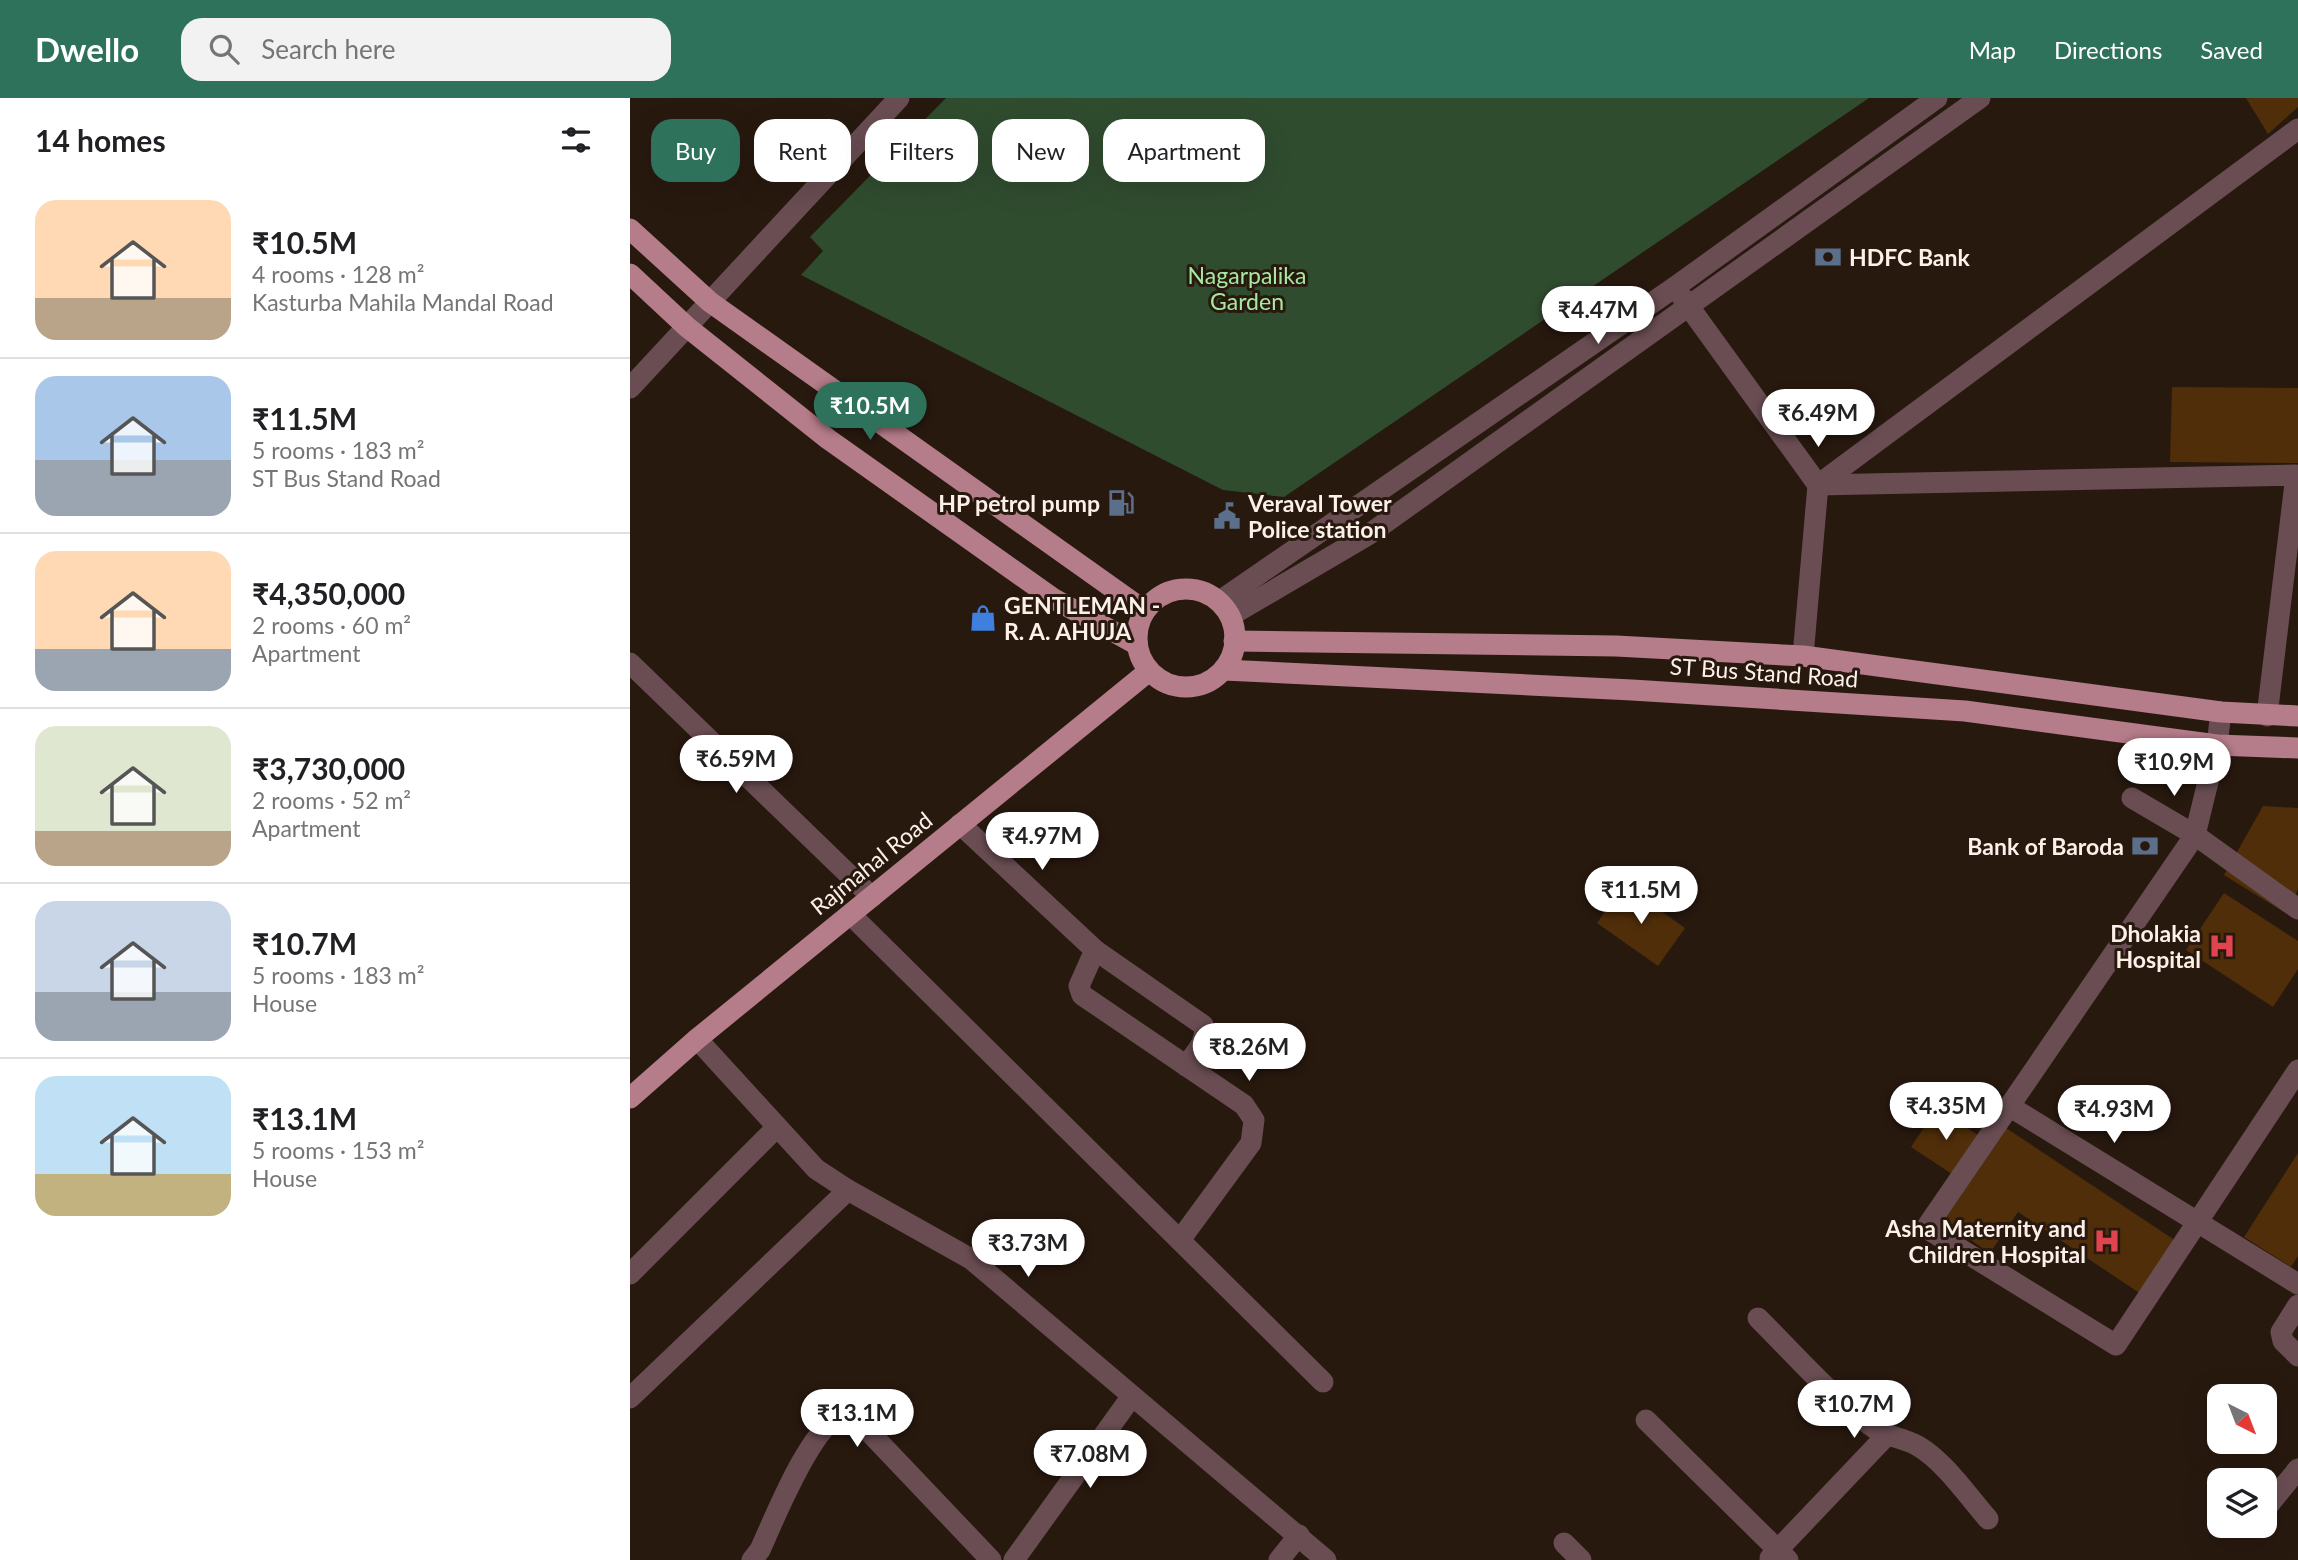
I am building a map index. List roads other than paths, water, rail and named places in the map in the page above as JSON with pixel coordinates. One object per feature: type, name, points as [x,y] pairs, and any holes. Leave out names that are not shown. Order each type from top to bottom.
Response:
[{"type":"main road","points":[[630,229],[710,302],[1145,611]]},
{"type":"main road","points":[[630,274],[687,327],[828,439],[1043,591],[1136,643]]},
{"type":"main road","points":[[1189,589],[1206,593],[1225,608],[1235,632],[1228,664],[1224,670],[1206,684],[1190,688],[1175,687],[1161,681],[1149,671],[1140,658],[1136,643],[1138,626],[1145,611],[1157,598],[1172,591],[1189,589]]},
{"type":"main road","name":"ST Bus Stand Road","points":[[1234,641],[1616,646],[1803,656],[2221,712],[2298,716]]},
{"type":"main road","name":"ST Bus Stand Road","points":[[1224,670],[1965,710],[2217,745],[2298,748]]},
{"type":"main road","name":"Rajmahal Road","points":[[630,1098],[697,1039],[1149,671]]},
{"type":"street","points":[[630,387],[899,98]]},
{"type":"street","points":[[1225,608],[1937,98]]},
{"type":"street","points":[[1225,608],[1368,535],[1980,98]]},
{"type":"street","points":[[1818,485],[2298,129]]},
{"type":"street","points":[[1878,141],[1892,159]]},
{"type":"street","points":[[1675,287],[1818,485],[1803,656]]},
{"type":"street","points":[[1818,485],[2297,475],[2267,716]]},
{"type":"street","points":[[630,663],[872,897]]},
{"type":"street","points":[[2221,712],[2217,745],[2195,835],[1926,1228],[2116,1345],[2298,1070]]},
{"type":"street","points":[[2132,798],[2195,835],[2298,909]]},
{"type":"street","points":[[960,824],[1095,950],[1203,1025],[1205,1031],[1201,1044],[1186,1066]]},
{"type":"street","points":[[850,914],[1323,1382]]},
{"type":"street","points":[[1095,950],[1079,986],[1082,995],[1244,1105],[1254,1120],[1251,1143],[1180,1240]]},
{"type":"street","points":[[697,1039],[816,1169],[971,1259],[1326,1560]]},
{"type":"street","points":[[2010,1106],[2298,1284]]},
{"type":"street","points":[[630,1274],[777,1127]]},
{"type":"street","points":[[630,1398],[848,1190]]},
{"type":"street","points":[[2298,1305],[2281,1332],[2283,1340],[2298,1356]]},
{"type":"street","points":[[1758,1318],[1872,1428],[1905,1440],[1930,1454],[1989,1519]]},
{"type":"street","points":[[1014,1560],[1132,1395]]},
{"type":"street","points":[[752,1560],[760,1550],[809,1446],[834,1420],[844,1415],[855,1417],[991,1560]]},
{"type":"street","points":[[1646,1420],[1778,1556],[1887,1435]]},
{"type":"street","points":[[2277,1495],[2298,1469]]},
{"type":"street","points":[[1279,1560],[1298,1535]]},
{"type":"street","points":[[1564,1543],[1581,1560]]},
{"type":"place","name":"HDFC Bank","points":[[1828,257]]},
{"type":"place","name":"HP petrol pump","points":[[1121,503]]},
{"type":"place","name":"Veraval Tower Police station","points":[[1227,516]]},
{"type":"place","name":"GENTLEMAN - R. A. AHUJA","points":[[983,618]]},
{"type":"place","name":"Bank of Baroda","points":[[2145,846]]},
{"type":"place","name":"Dholakia Hospital","points":[[2222,946]]},
{"type":"place","name":"Asha Maternity and Children Hospital","points":[[2107,1241]]},
{"type":"park label","name":"Nagarpalika Garden","points":[[1247,288]]}]
